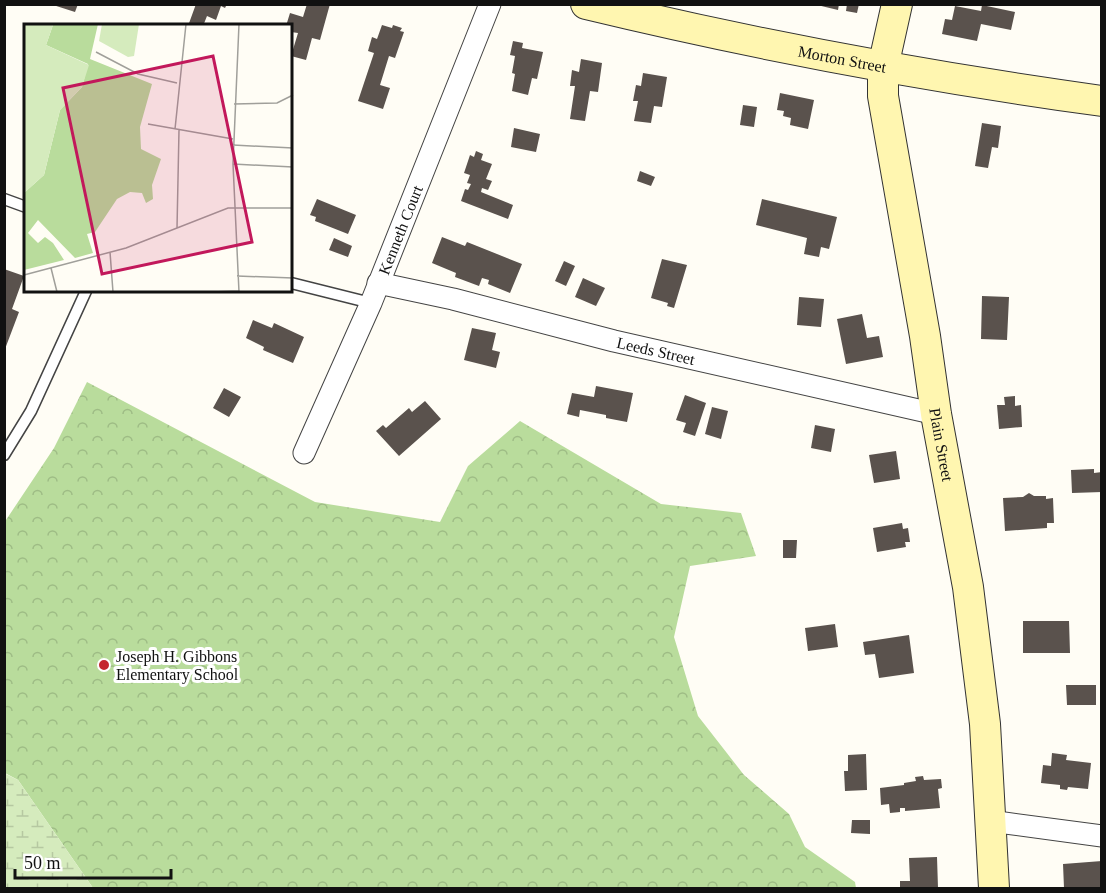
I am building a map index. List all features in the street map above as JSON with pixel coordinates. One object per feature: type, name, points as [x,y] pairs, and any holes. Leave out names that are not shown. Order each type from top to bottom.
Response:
[{"type":"street","name":"Kenneth Court","points":[[304,453],[371,303],[490,4]]},
{"type":"street","name":"Morton Street","points":[[585,4],[641,11],[883,67],[1101,101]]},
{"type":"street","name":"Plain Street","points":[[897,4],[883,67],[883,96],[971,609],[985,724],[994,888]]},
{"type":"street","name":"Leeds Street","points":[[378,283],[453,299],[614,341],[936,414]]},
{"type":"street","points":[[990,821],[1101,836]]},
{"type":"lane","points":[[4,199],[24,206]]},
{"type":"lane","points":[[292,283],[371,303]]},
{"type":"lane","points":[[4,455],[31,411],[86,292]]},
{"type":"green space","points":[[87,382],[315,502],[440,522],[468,466],[520,421],[661,504],[741,513],[756,556],[690,566],[674,637],[698,716],[744,775],[789,814],[805,847],[855,882],[856,888],[93,888],[18,780],[5,773],[4,523],[54,448]]},
{"type":"green space","points":[[4,773],[18,780],[93,888],[5,888]]},
{"type":"building","points":[[50,4],[78,4],[75,12]]},
{"type":"building","points":[[196,4],[227,4],[225,8],[221,6],[216,20],[207,16],[204,24],[189,24]]},
{"type":"building","points":[[307,4],[330,4],[320,40],[312,38],[306,60],[292,56],[298,33],[292,32],[292,24],[287,24],[290,13],[303,17]]},
{"type":"building","points":[[813,4],[839,4],[838,10]]},
{"type":"building","points":[[847,4],[859,4],[857,13],[846,11]]},
{"type":"building","points":[[982,5],[1015,12],[1011,30],[981,24],[977,41],[942,34],[945,19],[952,20],[955,6],[981,11]]},
{"type":"building","points":[[382,25],[392,28],[393,25],[402,28],[400,31],[404,32],[395,58],[389,56],[380,85],[390,88],[383,109],[358,101],[374,53],[368,51],[372,37],[377,39]]},
{"type":"building","points":[[513,41],[523,43],[522,48],[543,52],[537,79],[532,78],[528,95],[512,91],[515,56],[510,55]]},
{"type":"building","points":[[581,59],[602,63],[598,92],[590,91],[585,121],[570,119],[575,86],[570,86],[572,70],[579,72]]},
{"type":"building","points":[[643,73],[667,77],[662,107],[654,106],[651,123],[634,121],[638,101],[633,101],[636,85],[641,86]]},
{"type":"building","points":[[780,93],[814,100],[808,129],[790,125],[791,118],[783,116],[784,111],[777,110]]},
{"type":"building","points":[[743,105],[757,107],[754,127],[740,125]]},
{"type":"building","points":[[982,123],[1001,126],[998,148],[992,147],[988,168],[975,166]]},
{"type":"building","points":[[514,128],[540,134],[536,152],[511,147]]},
{"type":"building","points":[[476,151],[483,154],[481,160],[492,164],[486,179],[492,181],[488,190],[482,188],[481,192],[513,205],[508,219],[461,201],[465,189],[468,190],[471,184],[467,183],[470,175],[464,173],[470,155],[474,157]]},
{"type":"building","points":[[640,171],[655,177],[651,186],[637,181]]},
{"type":"building","points":[[317,199],[356,215],[348,234],[315,221],[316,217],[310,215]]},
{"type":"building","points":[[762,199],[837,217],[829,249],[821,247],[819,257],[804,254],[807,238],[756,225]]},
{"type":"building","points":[[442,237],[465,246],[467,242],[522,264],[510,293],[488,284],[489,280],[482,278],[479,286],[455,277],[456,273],[432,263]]},
{"type":"building","points":[[334,238],[352,246],[348,257],[329,250]]},
{"type":"building","points":[[662,259],[687,265],[674,308],[667,306],[668,303],[651,298]]},
{"type":"building","points":[[564,261],[575,266],[566,286],[555,281]]},
{"type":"building","points":[[4,269],[24,276],[12,309],[19,312],[5,349]]},
{"type":"building","points":[[583,278],[605,288],[596,306],[575,297]]},
{"type":"building","points":[[982,296],[1009,297],[1007,340],[981,339]]},
{"type":"building","points":[[799,297],[824,299],[821,327],[797,325]]},
{"type":"building","points":[[862,314],[867,338],[879,336],[883,357],[846,364],[837,319]]},
{"type":"building","points":[[253,320],[272,328],[274,323],[304,337],[293,363],[263,350],[264,347],[246,338]]},
{"type":"building","points":[[472,328],[496,333],[492,350],[500,352],[496,368],[464,360]]},
{"type":"building","points":[[596,386],[633,393],[627,422],[580,410],[579,417],[567,414],[572,393],[594,397]]},
{"type":"building","points":[[224,388],[241,397],[229,417],[213,408]]},
{"type":"building","points":[[685,395],[706,403],[695,436],[683,432],[686,423],[676,420]]},
{"type":"building","points":[[1015,396],[1015,406],[1021,405],[1022,427],[999,429],[997,405],[1005,405],[1004,397]]},
{"type":"building","points":[[425,401],[441,419],[399,456],[376,431],[383,425],[386,428],[409,408],[412,412]]},
{"type":"building","points":[[712,407],[728,411],[721,439],[705,434]]},
{"type":"building","points":[[815,425],[835,429],[831,452],[811,448]]},
{"type":"building","points":[[896,451],[900,479],[874,483],[869,455]]},
{"type":"building","points":[[1094,469],[1094,473],[1102,472],[1102,492],[1072,493],[1071,470]]},
{"type":"building","points":[[1029,493],[1034,496],[1046,496],[1046,499],[1053,498],[1054,523],[1047,523],[1047,528],[1005,531],[1003,498],[1023,497]]},
{"type":"building","points":[[902,523],[903,529],[908,528],[910,542],[905,542],[906,547],[877,552],[873,528]]},
{"type":"building","points":[[783,540],[797,540],[796,558],[783,558]]},
{"type":"building","points":[[1023,621],[1069,621],[1070,653],[1023,653]]},
{"type":"building","points":[[835,624],[838,647],[808,651],[805,628]]},
{"type":"building","points":[[909,635],[914,673],[879,678],[875,654],[865,655],[863,642]]},
{"type":"building","points":[[1066,685],[1096,685],[1096,705],[1067,705]]},
{"type":"building","points":[[1052,753],[1067,755],[1066,760],[1091,763],[1088,789],[1068,787],[1067,790],[1060,789],[1060,785],[1041,783],[1043,765],[1051,766]]},
{"type":"building","points":[[866,754],[867,790],[845,791],[844,771],[848,771],[848,755]]},
{"type":"building","points":[[923,776],[924,780],[941,779],[942,788],[938,789],[940,808],[905,811],[905,808],[900,808],[900,812],[890,813],[889,804],[881,805],[880,788],[904,785],[904,783],[916,781],[915,777]]},
{"type":"building","points":[[852,820],[870,820],[870,834],[851,833]]},
{"type":"building","points":[[937,857],[938,888],[900,888],[900,881],[910,881],[909,858]]},
{"type":"building","points":[[1102,861],[1102,888],[1064,888],[1063,864]]},
{"type":"place","name":"Joseph H. Gibbons Elementary School","points":[[104,665]]}]
